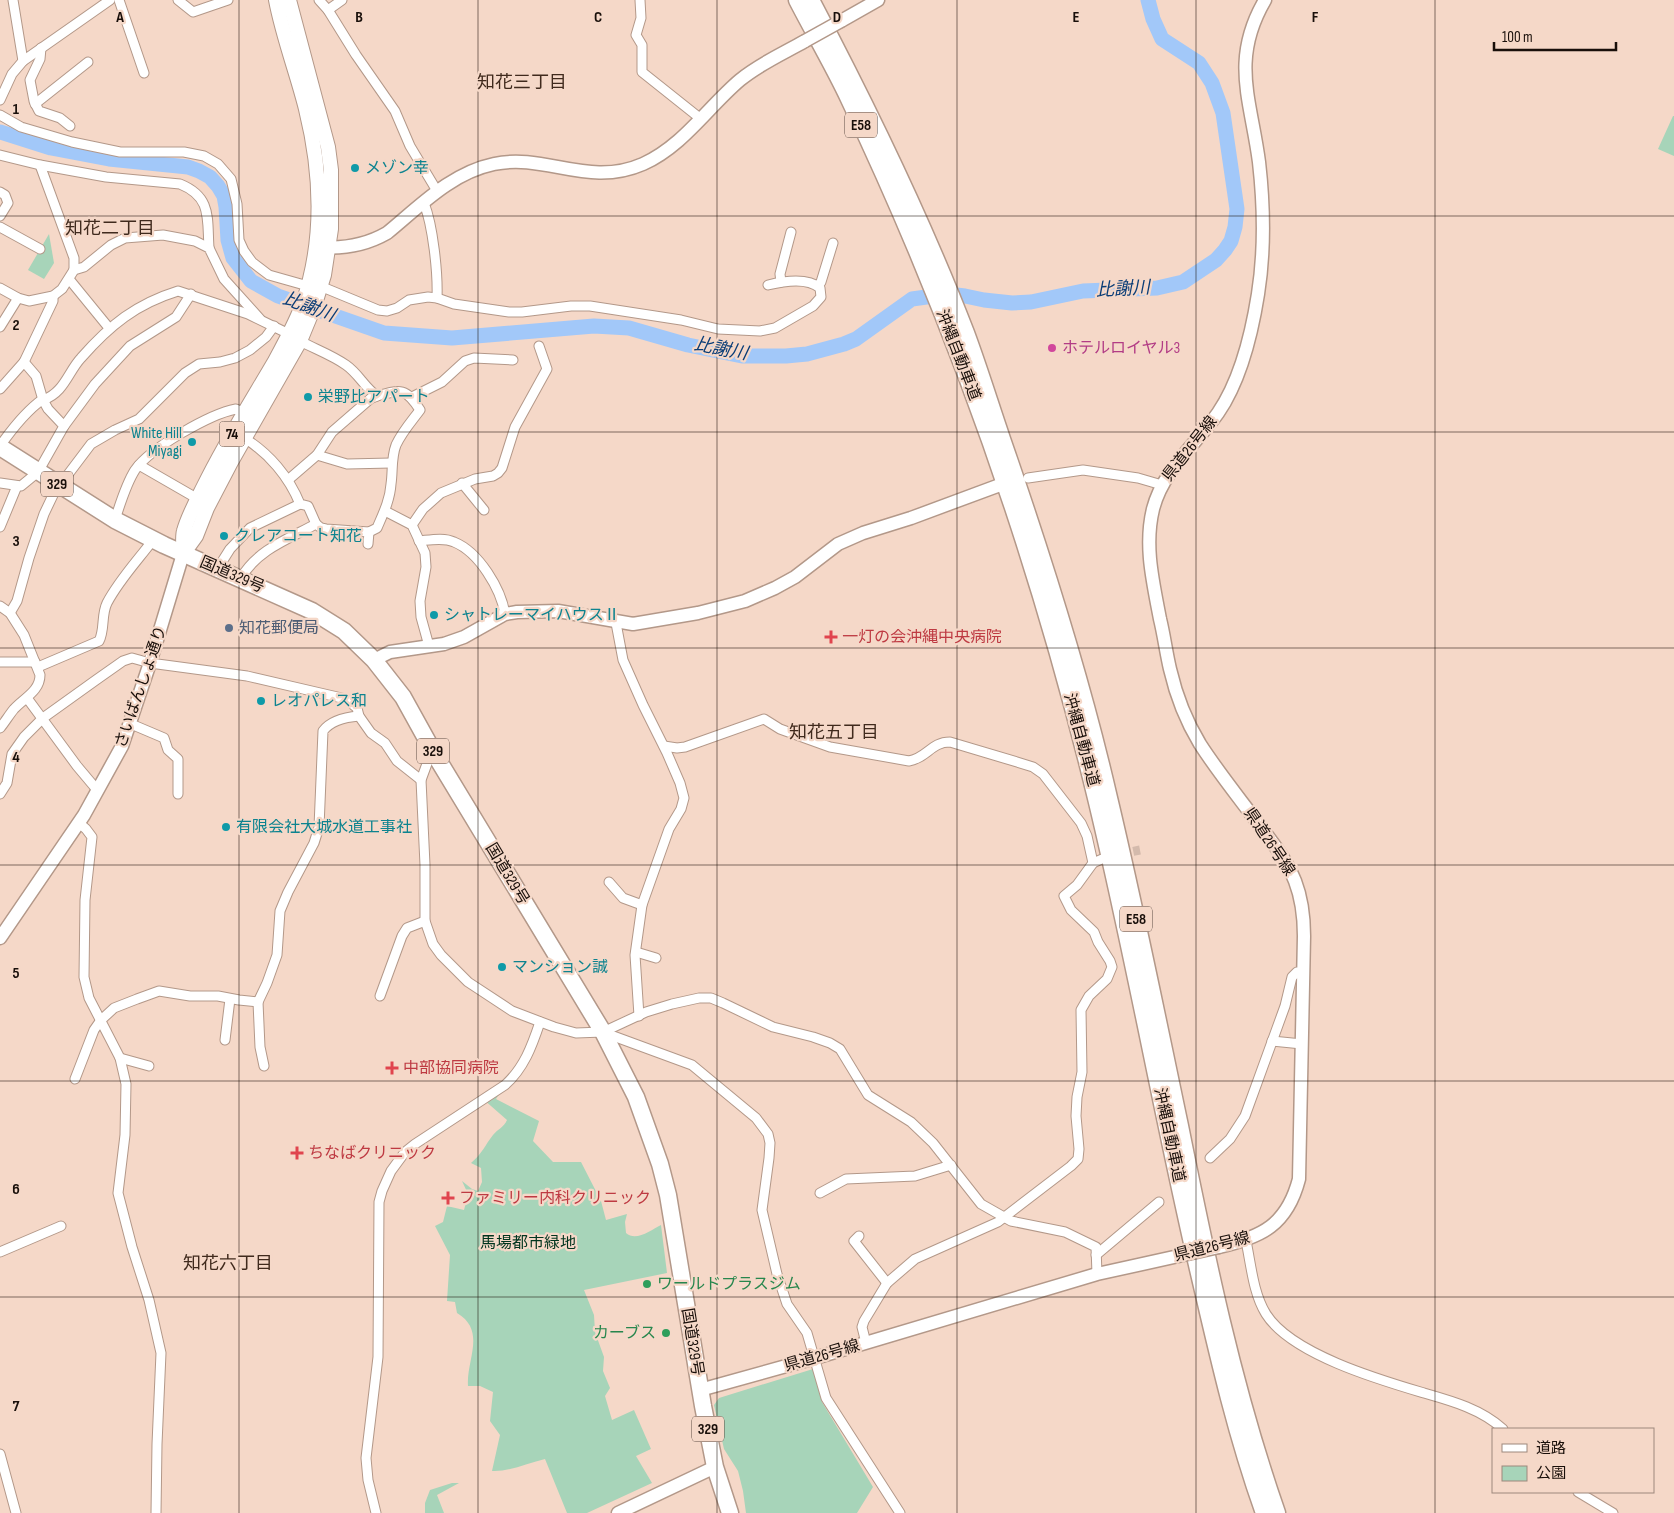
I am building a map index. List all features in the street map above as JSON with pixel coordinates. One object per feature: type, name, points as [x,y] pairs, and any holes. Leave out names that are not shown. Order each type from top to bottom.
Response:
[{"type":"highway","name":"沖縄自動車道","points":[[797,0],[848,96],[924,251]]},
{"type":"highway","name":"沖縄自動車道","points":[[811,0],[859,91],[961,338],[1039,546],[1077,674],[1113,814],[1151,983],[1201,1229],[1236,1379],[1263,1473],[1277,1513]]},
{"type":"highway","name":"沖縄自動車道","points":[[961,338],[1062,668],[1096,797],[1136,976],[1188,1228],[1225,1385],[1264,1513]]},
{"type":"highway","name":"国道329号","points":[[0,446],[115,520],[153,540],[241,578],[328,620],[360,644],[403,698],[434,753],[603,1032],[636,1097],[664,1180],[678,1251],[700,1390],[716,1467],[730,1513]]},
{"type":"main road","name":"74","points":[[276,0],[306,108],[314,146],[319,185],[323,247]]},
{"type":"main road","name":"74","points":[[183,554],[196,536],[207,508],[302,321],[314,288],[332,203],[328,146],[289,0]]},
{"type":"main road","points":[[323,247],[349,247],[376,239],[453,180],[473,170],[494,164],[513,162],[587,173],[607,174],[624,171],[644,164],[664,152],[683,137],[742,78],[878,0]]},
{"type":"main road","name":"県道26号線","points":[[700,1390],[815,1358],[1096,1274],[1246,1240],[1261,1233],[1278,1220],[1289,1204],[1296,1187],[1300,1169],[1303,910],[1295,880],[1277,849],[1198,740],[1183,712],[1170,670],[1149,556],[1150,523],[1153,508],[1162,485],[1219,411],[1227,397],[1234,383],[1252,324],[1262,270],[1263,214],[1259,160],[1246,93],[1245,66],[1250,31],[1265,0]]},
{"type":"main road","name":"74","points":[[183,554],[184,531],[212,470],[244,413],[294,338]]},
{"type":"main road","points":[[374,660],[390,652],[444,644],[464,638],[506,614],[517,612],[558,611],[576,613],[616,623],[633,624],[654,622],[698,613],[760,595],[795,577],[838,544],[863,533],[912,518],[1000,485]]},
{"type":"main road","name":"さいばんしょ通り","points":[[0,938],[79,823],[122,746],[131,724],[183,554]]},
{"type":"main road","points":[[618,1513],[716,1467]]},
{"type":"street","points":[[13,0],[23,61]]},
{"type":"street","points":[[0,100],[12,74],[23,61],[110,0]]},
{"type":"street","points":[[119,0],[144,73]]},
{"type":"street","points":[[178,0],[193,12],[228,0]]},
{"type":"street","points":[[319,0],[328,10],[356,55],[395,111],[410,146],[437,191]]},
{"type":"street","points":[[328,10],[342,0]]},
{"type":"street","points":[[640,0],[641,18],[636,35],[642,45],[642,72],[701,118]]},
{"type":"street","points":[[41,48],[40,59],[30,80],[35,104],[39,111],[60,118],[70,126]]},
{"type":"street","points":[[35,104],[88,62]]},
{"type":"street","points":[[0,114],[21,127],[72,142],[120,152],[184,152],[204,156],[218,164],[231,179],[238,204],[239,240],[252,262],[269,275],[378,310],[387,311],[410,300],[420,298],[437,298],[454,304],[509,312],[590,306],[681,320],[718,329],[760,331],[775,328],[813,306],[821,297],[818,286]]},
{"type":"street","points":[[0,155],[40,166],[106,177],[180,184],[191,188],[203,202],[206,212],[209,248],[224,279],[260,319]]},
{"type":"street","points":[[0,389],[24,362],[54,296],[69,280],[74,270],[74,258],[40,166]]},
{"type":"street","points":[[0,192],[5,195],[8,203],[0,216]]},
{"type":"street","points":[[424,203],[428,212],[435,264],[437,298]]},
{"type":"street","points":[[0,227],[40,249]]},
{"type":"street","points":[[781,282],[780,274],[791,232]]},
{"type":"street","points":[[74,270],[84,267],[111,245],[125,238],[163,235],[196,241],[209,248]]},
{"type":"street","points":[[818,286],[821,282],[833,243]]},
{"type":"street","points":[[69,280],[109,328]]},
{"type":"street","points":[[768,286],[781,282],[797,281],[818,286]]},
{"type":"street","points":[[0,288],[18,298],[29,301],[54,296]]},
{"type":"street","points":[[0,446],[35,405],[48,399],[61,388],[79,360],[109,328],[140,306],[178,291],[192,294],[274,326],[346,364],[359,375],[364,384],[377,396]]},
{"type":"street","points":[[0,483],[21,486],[38,472],[64,426],[95,384],[130,346],[176,317],[192,294]]},
{"type":"street","points":[[0,327],[18,298]]},
{"type":"street","points":[[10,614],[17,601],[44,514],[54,493],[91,444],[139,419],[185,373],[199,364],[235,358],[250,350],[266,337],[274,326]]},
{"type":"street","points":[[412,525],[423,509],[441,493],[462,483],[493,476],[502,468],[516,427],[547,368],[539,346]]},
{"type":"street","points":[[412,397],[442,382],[465,361],[474,358],[513,360]]},
{"type":"street","points":[[24,362],[36,376],[43,400],[48,409],[64,426]]},
{"type":"street","points":[[218,568],[230,549],[250,528],[300,504],[308,506],[316,524],[326,530],[369,532],[377,528],[385,511],[391,484],[391,463],[395,447],[420,410],[412,397],[403,391],[395,391],[370,399],[332,432],[316,455],[288,480]]},
{"type":"street","points":[[115,520],[134,472],[148,456],[211,416],[236,410],[244,413]]},
{"type":"street","points":[[244,438],[258,446],[288,480],[300,504]]},
{"type":"street","points":[[316,455],[347,464],[391,463]]},
{"type":"street","points":[[139,465],[198,499]]},
{"type":"street","points":[[1028,478],[1083,470],[1138,478],[1162,485]]},
{"type":"street","points":[[462,483],[484,510]]},
{"type":"street","points":[[0,527],[17,486]]},
{"type":"street","points":[[385,511],[412,525],[425,553],[426,567],[420,600],[429,646]]},
{"type":"street","points":[[241,578],[248,567],[260,555],[316,524]]},
{"type":"street","points":[[368,544],[369,532]]},
{"type":"street","points":[[0,662],[36,664],[99,641],[102,637],[106,606],[115,590],[153,540]]},
{"type":"street","points":[[419,541],[454,541],[475,556],[492,580],[504,603],[506,614]]},
{"type":"street","points":[[0,606],[10,614],[24,635],[36,664],[40,681],[27,698],[14,709],[0,728]]},
{"type":"street","points":[[616,623],[623,660],[642,705],[664,746],[680,783],[684,798],[681,809],[669,830],[642,905],[636,952],[639,1016]]},
{"type":"street","points":[[0,794],[8,783],[12,754],[24,737],[43,718],[123,661],[132,658],[150,663],[247,676],[333,696],[352,703],[357,708],[371,733],[385,743],[397,761],[421,780]]},
{"type":"street","points":[[27,698],[77,766],[98,791]]},
{"type":"street","points":[[264,1066],[260,1047],[258,1002],[268,983],[277,955],[280,911],[314,842],[319,827],[322,731],[329,724],[360,716]]},
{"type":"street","points":[[664,746],[685,747],[764,719],[780,729],[830,747],[910,761],[918,759],[940,742],[950,742],[1033,767],[1043,774],[1081,824],[1087,836],[1093,863]]},
{"type":"street","points":[[131,724],[164,738],[168,750],[178,758],[178,794]]},
{"type":"street","points":[[434,753],[428,761],[421,780],[425,865],[425,921],[433,944],[441,955],[468,982],[512,1011],[576,1033],[603,1032],[672,1004],[699,998],[711,998],[773,1028],[813,1036],[830,1043],[840,1050],[868,1095],[911,1122],[933,1143],[981,1204],[1011,1221],[1065,1232],[1096,1248],[1096,1274]]},
{"type":"street","points":[[79,823],[92,837],[86,900],[84,977],[89,998],[120,1058],[126,1084],[125,1135],[118,1194],[134,1255],[149,1300],[161,1353],[156,1444],[156,1513]]},
{"type":"street","points":[[866,1343],[862,1327],[864,1321],[887,1283],[915,1259],[1006,1218],[1078,1159],[1076,1116],[1077,1096],[1082,1072],[1082,1010],[1089,996],[1107,978],[1112,967],[1094,932],[1071,910],[1064,896],[1077,885],[1093,863],[1102,859]]},
{"type":"street","points":[[609,882],[623,898],[642,905]]},
{"type":"street","points":[[380,996],[402,936],[407,928],[425,921]]},
{"type":"street","points":[[636,952],[656,958]]},
{"type":"street","points":[[1210,1158],[1230,1139],[1245,1116],[1291,989],[1292,977],[1298,972],[1303,972]]},
{"type":"street","points":[[75,1079],[94,1030],[101,1020],[114,1008],[159,991],[190,996],[218,996],[258,1002]]},
{"type":"street","points":[[225,1040],[230,999]]},
{"type":"street","points":[[376,1513],[368,1480],[366,1458],[369,1426],[378,1373],[379,1208],[382,1191],[391,1171],[405,1152],[505,1085],[512,1078],[528,1054],[540,1022]]},
{"type":"street","points":[[603,1032],[692,1065],[756,1118],[768,1134],[770,1144],[769,1158],[762,1210],[777,1274],[787,1304],[807,1334],[826,1398],[900,1513]]},
{"type":"street","points":[[1272,1042],[1302,1044]]},
{"type":"street","points":[[120,1058],[150,1066]]},
{"type":"street","points":[[820,1193],[846,1180],[915,1176],[951,1165]]},
{"type":"street","points":[[1096,1255],[1159,1202]]},
{"type":"street","points":[[0,1252],[61,1226]]},
{"type":"street","points":[[859,1236],[854,1241],[887,1283]]},
{"type":"street","points":[[1246,1240],[1252,1269],[1266,1314],[1286,1336],[1376,1379],[1444,1398],[1473,1410],[1487,1416],[1502,1428]]},
{"type":"street","points":[[0,1454],[16,1513]]},
{"type":"street","points":[[1580,1493],[1614,1513]]},
{"type":"green space","points":[[1674,116],[1674,156],[1658,149]]},
{"type":"green space","points":[[49,234],[54,263],[44,279],[28,270]]},
{"type":"green space","name":"馬場都市緑地","points":[[505,1085],[496,1099],[539,1121],[533,1141],[553,1162],[581,1162],[601,1201],[606,1220],[627,1214],[625,1222],[626,1233],[634,1236],[644,1234],[661,1225],[667,1273],[584,1290],[594,1315],[595,1332],[604,1357],[603,1371],[610,1388],[605,1396],[612,1420],[634,1410],[651,1449],[636,1456],[652,1483],[587,1513],[567,1513],[545,1459],[512,1469],[492,1471],[500,1435],[490,1421],[493,1392],[480,1386],[468,1386],[473,1346],[471,1328],[466,1320],[457,1313],[455,1302],[447,1301],[450,1255],[435,1226],[443,1222],[447,1206],[464,1210],[468,1194],[462,1181],[478,1191],[482,1182],[481,1168],[471,1163],[507,1120],[483,1099]]},
{"type":"green space","points":[[813,1369],[822,1402],[873,1487],[857,1513],[746,1513],[738,1471],[724,1449],[714,1405],[719,1398]]},
{"type":"green space","points":[[452,1483],[459,1483],[437,1495],[444,1513],[425,1513],[425,1503],[430,1490]]},
{"type":"waterway","name":"比謝川","points":[[0,132],[51,148],[109,159],[188,167],[199,171],[210,177],[224,196],[228,240],[233,258],[251,281],[278,296],[384,333],[452,338],[594,326],[629,328],[688,345],[742,356],[807,354],[856,339],[912,299],[948,294],[1012,303],[1031,302],[1083,291],[1157,288],[1183,282],[1216,260],[1231,241],[1237,209],[1223,113],[1212,83],[1199,63],[1162,39],[1153,19],[1148,0]]},
{"type":"tunnel","points":[[1120,854],[1140,850]]},
{"type":"place","name":"メゾン幸","points":[[355,168]]},
{"type":"place","name":"ホテルロイヤル3","points":[[1052,348]]},
{"type":"place","name":"栄野比アパート","points":[[308,397]]},
{"type":"place","name":"White Hill Miyagi","points":[[192,442]]},
{"type":"place","name":"クレアコート知花","points":[[224,536]]},
{"type":"place","name":"シャトレーマイハウスⅡ","points":[[434,615]]},
{"type":"place","name":"知花郵便局","points":[[229,628]]},
{"type":"place","name":"一灯の会沖縄中央病院","points":[[831,637]]},
{"type":"place","name":"レオパレス和","points":[[261,701]]},
{"type":"place","name":"有限会社大城水道工事社","points":[[226,827]]},
{"type":"place","name":"マンション誠","points":[[502,967]]},
{"type":"place","name":"中部協同病院","points":[[392,1068]]},
{"type":"place","name":"ちなばクリニック","points":[[297,1153]]},
{"type":"place","name":"ファミリー内科クリニック","points":[[448,1198]]},
{"type":"place","name":"ワールドプラスジム","points":[[647,1284]]},
{"type":"place","name":"カーブス","points":[[666,1333]]},
{"type":"district","name":"知花三丁目","points":[[522,82]]},
{"type":"district","name":"知花二丁目","points":[[110,228]]},
{"type":"district","name":"知花五丁目","points":[[834,732]]},
{"type":"district","name":"知花六丁目","points":[[228,1263]]}]
